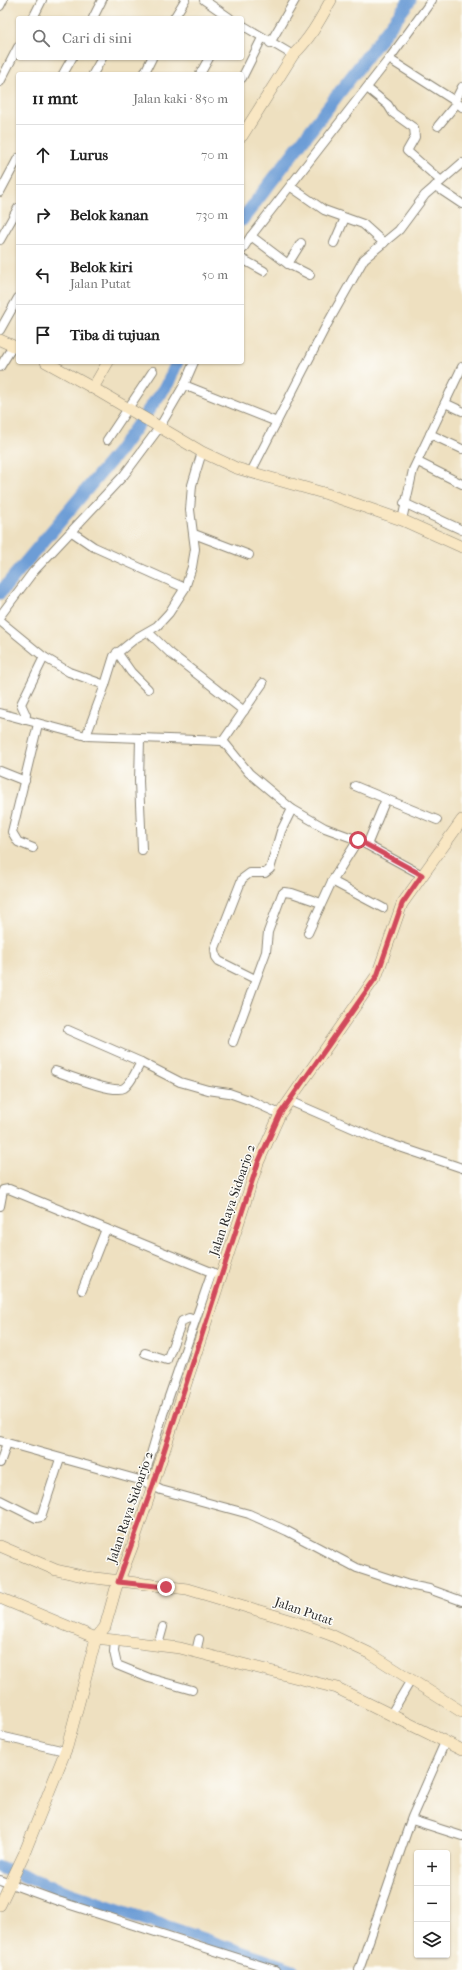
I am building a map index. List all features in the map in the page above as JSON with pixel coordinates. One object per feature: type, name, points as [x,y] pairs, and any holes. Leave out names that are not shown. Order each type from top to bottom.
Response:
[{"type":"street","points":[[0,6],[3,0]]},
{"type":"street","points":[[34,16],[42,0]]},
{"type":"street","points":[[94,16],[102,0]]},
{"type":"street","points":[[175,16],[185,0]]},
{"type":"street","points":[[204,0],[227,16]]},
{"type":"street","points":[[270,43],[295,0]]},
{"type":"street","points":[[244,133],[293,55],[308,39],[331,0]]},
{"type":"street","points":[[244,247],[389,60],[432,0]]},
{"type":"street","points":[[244,26],[270,43],[293,55]]},
{"type":"street","points":[[244,74],[262,38]]},
{"type":"street","points":[[0,82],[16,51]]},
{"type":"street","points":[[64,72],[71,60]]},
{"type":"street","points":[[94,72],[101,60]]},
{"type":"street","points":[[145,72],[151,60]]},
{"type":"street","points":[[201,72],[208,60]]},
{"type":"street","points":[[389,60],[458,104]]},
{"type":"street","points":[[438,126],[458,104],[462,87]]},
{"type":"street","points":[[367,88],[388,105],[393,113],[414,128],[414,137],[407,152],[438,183],[462,204]]},
{"type":"street","points":[[0,192],[16,162]]},
{"type":"street","points":[[251,472],[325,328],[364,259],[400,230],[425,195],[462,163]]},
{"type":"street","points":[[291,186],[316,206],[363,224],[384,243]]},
{"type":"street","points":[[0,240],[16,212]]},
{"type":"street","points":[[334,243],[345,218]]},
{"type":"street","points":[[251,236],[288,264],[310,275]]},
{"type":"street","points":[[288,264],[301,243]]},
{"type":"street","points":[[244,260],[264,271]]},
{"type":"street","points":[[0,330],[16,302]]},
{"type":"street","points":[[0,340],[15,347],[0,367]]},
{"type":"street","points":[[50,364],[202,452],[251,472],[327,494],[402,520],[462,547]]},
{"type":"street","points":[[93,388],[107,364]]},
{"type":"street","points":[[0,616],[33,572],[124,475],[184,386],[193,364]]},
{"type":"street","points":[[402,520],[404,503],[413,470],[462,367]]},
{"type":"street","points":[[107,440],[129,410],[153,370]]},
{"type":"street","points":[[184,386],[277,422]]},
{"type":"street","points":[[445,403],[462,411]]},
{"type":"street","points":[[430,434],[462,449]]},
{"type":"street","points":[[86,736],[115,653],[136,638],[157,626],[169,613],[185,588],[192,567],[195,549],[190,510],[192,485],[202,452]]},
{"type":"street","points":[[418,462],[462,484]]},
{"type":"street","points":[[404,503],[462,530]]},
{"type":"street","points":[[72,532],[94,548],[185,588]]},
{"type":"street","points":[[194,534],[249,555]]},
{"type":"street","points":[[0,621],[44,657],[69,672],[105,685]]},
{"type":"street","points":[[148,632],[170,653],[244,711]]},
{"type":"street","points":[[115,653],[148,689]]},
{"type":"street","points":[[25,720],[26,715],[21,704],[44,657]]},
{"type":"street","points":[[223,741],[263,683]]},
{"type":"street","points":[[0,713],[86,736],[158,740],[223,741]]},
{"type":"street","points":[[33,848],[18,842],[12,832],[38,724]]},
{"type":"street","points":[[140,739],[139,780],[142,850]]},
{"type":"street","points":[[223,741],[249,773],[292,809],[325,828],[367,844],[418,872]]},
{"type":"street","points":[[0,771],[25,780]]},
{"type":"street","points":[[355,786],[437,820]]},
{"type":"street","points":[[367,844],[386,799]]},
{"type":"street","points":[[255,979],[219,961],[216,957],[215,948],[242,879],[250,874],[265,873],[270,869],[281,831],[292,809]]},
{"type":"street","name":"Jalan Raya Sidoarjo 2","points":[[0,1905],[8,1881],[24,1854],[65,1751],[96,1638],[106,1627],[116,1588],[148,1483],[216,1274],[276,1112],[290,1101],[324,1049],[377,976],[402,904],[418,872],[462,820]]},
{"type":"street","points":[[308,933],[332,881],[358,840]]},
{"type":"street","points":[[332,881],[384,908]]},
{"type":"street","points":[[233,1042],[266,952],[268,932],[282,894],[284,892],[292,893],[321,903]]},
{"type":"street","points":[[68,1030],[141,1062],[180,1082],[208,1090],[229,1093],[250,1100],[276,1112]]},
{"type":"street","points":[[55,1071],[109,1088],[120,1089],[125,1087],[141,1062]]},
{"type":"street","points":[[290,1101],[382,1141],[462,1168]]},
{"type":"street","points":[[0,1206],[4,1190],[9,1189],[216,1274],[196,1320],[163,1414],[148,1483]]},
{"type":"street","points":[[82,1290],[106,1229]]},
{"type":"street","points":[[145,1353],[167,1360],[182,1321],[189,1318],[196,1320]]},
{"type":"street","points":[[0,1463],[3,1442],[148,1483],[161,1490],[249,1514],[287,1531],[358,1568],[462,1601]]},
{"type":"street","points":[[0,1500],[36,1518],[41,1517],[60,1459]]},
{"type":"street","name":"Jalan Putat","points":[[0,1546],[56,1570],[87,1577],[116,1588],[187,1589],[293,1621],[331,1635],[362,1650],[409,1683],[462,1712]]},
{"type":"street","points":[[0,1598],[96,1638],[116,1640],[161,1635],[337,1688],[462,1750]]},
{"type":"street","points":[[116,1640],[114,1652],[116,1665],[149,1678],[192,1690]]},
{"type":"street","points":[[391,1714],[409,1683]]},
{"type":"street","points":[[0,1736],[65,1751]]},
{"type":"street","points":[[359,1970],[413,1821],[445,1742]]},
{"type":"street","points":[[413,1821],[462,1836]]},
{"type":"street","points":[[8,1881],[58,1902],[264,1968],[275,1970]]},
{"type":"waterway","points":[[244,217],[410,0]]},
{"type":"waterway","points":[[0,593],[118,452],[168,383],[176,364]]},
{"type":"waterway","points":[[0,1867],[63,1891],[293,1970]]},
{"type":"route","points":[[166,1587],[118,1582],[132,1547],[153,1485],[258,1163],[280,1114],[324,1049],[371,987],[383,963],[395,921],[402,904],[422,875],[358,840]]}]
